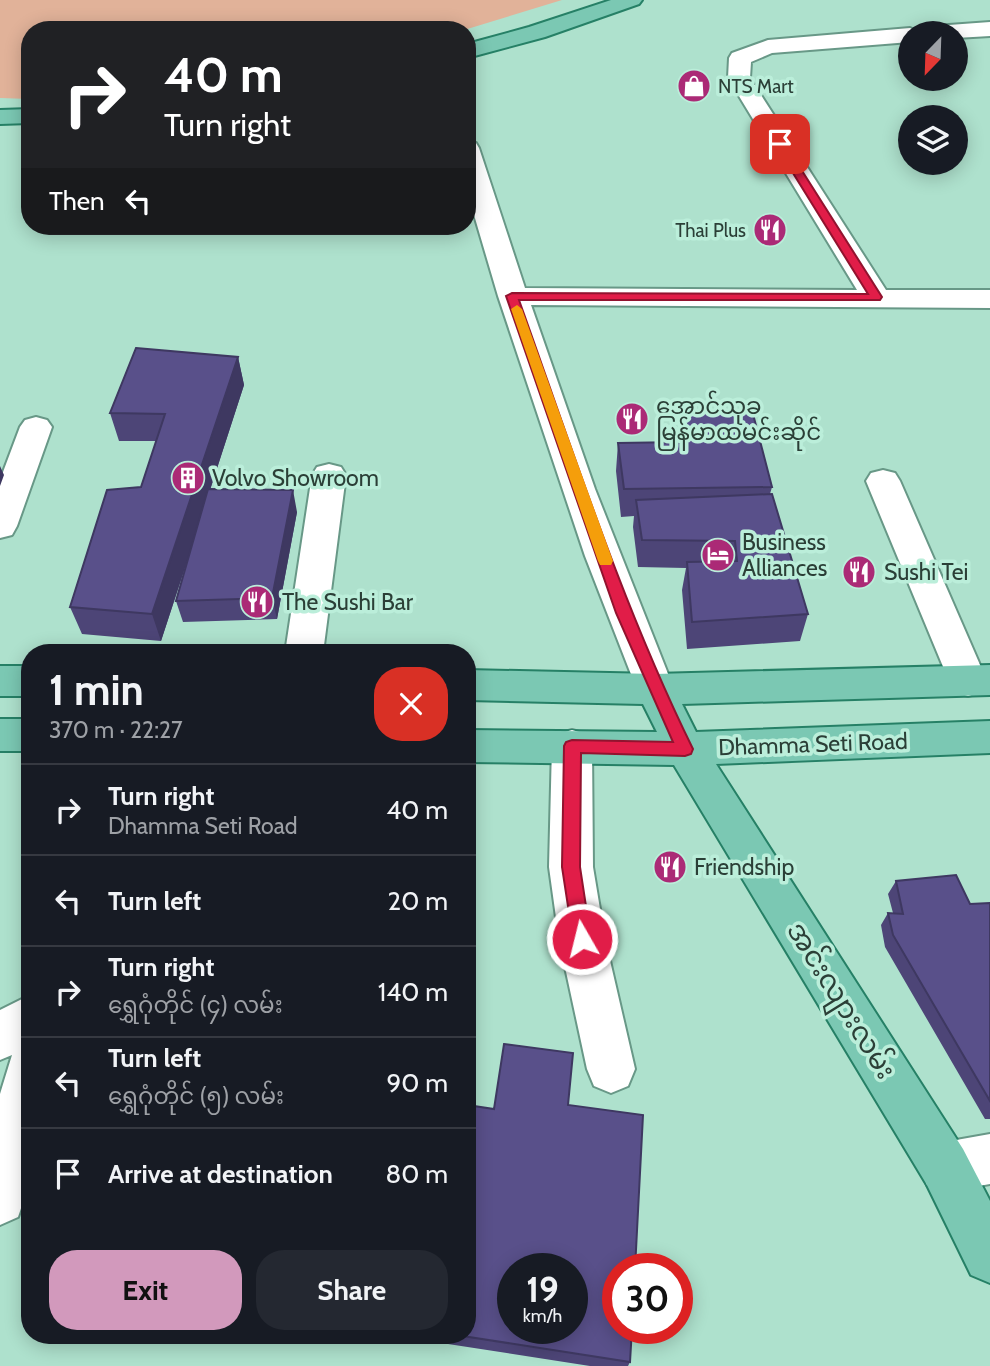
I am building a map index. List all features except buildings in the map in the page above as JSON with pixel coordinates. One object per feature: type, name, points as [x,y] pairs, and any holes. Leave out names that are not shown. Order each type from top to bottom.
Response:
[{"type":"main road","points":[[476,37],[536,21],[595,0]]},
{"type":"main road","points":[[476,49],[537,32],[632,0]]},
{"type":"main road","points":[[0,107],[21,107]]},
{"type":"main road","points":[[0,117],[21,116]]},
{"type":"main road","points":[[0,681],[21,681]]},
{"type":"main road","points":[[476,685],[656,689],[979,681]]},
{"type":"main road","name":"အင်းလျားလမ်း","points":[[656,689],[685,749],[968,1163],[990,1256]]},
{"type":"main road","points":[[0,734],[21,735]]},
{"type":"main road","name":"Dhamma Seti Road","points":[[476,749],[572,746],[685,749],[990,737]]},
{"type":"street","points":[[968,32],[989,31]]},
{"type":"street","points":[[876,297],[740,78],[740,58],[768,47],[898,36]]},
{"type":"street","points":[[476,178],[512,296],[624,613],[656,689]]},
{"type":"street","points":[[512,296],[990,299]]},
{"type":"street","points":[[0,526],[36,427]]},
{"type":"street","points":[[305,644],[329,475]]},
{"type":"street","points":[[883,481],[979,681]]},
{"type":"street","points":[[572,746],[571,867],[582,939],[611,1069]]},
{"type":"street","points":[[0,1037],[21,1024]]},
{"type":"street","points":[[0,1199],[21,1109]]},
{"type":"shaded area","points":[[0,0],[562,0],[476,26],[476,21],[21,21],[21,99],[0,98]]},
{"type":"slow traffic","points":[[517,309],[605,561]]},
{"type":"place","name":"NTS Mart","points":[[694,86]]},
{"type":"place","name":"Thai Plus","points":[[770,230]]},
{"type":"place","name":"အောင်သုခ မြန်မာထမင်းဆိုင်","points":[[632,419]]},
{"type":"place","name":"Volvo Showroom","points":[[188,478]]},
{"type":"place","name":"Business Alliances","points":[[718,555]]},
{"type":"place","name":"Sushi Tei","points":[[859,572]]},
{"type":"place","name":"The Sushi Bar","points":[[257,602]]},
{"type":"place","name":"Friendship","points":[[670,867]]},
{"type":"route","points":[[582,939],[571,867],[572,746],[685,749],[624,613],[512,296],[876,297],[780,144]]}]
